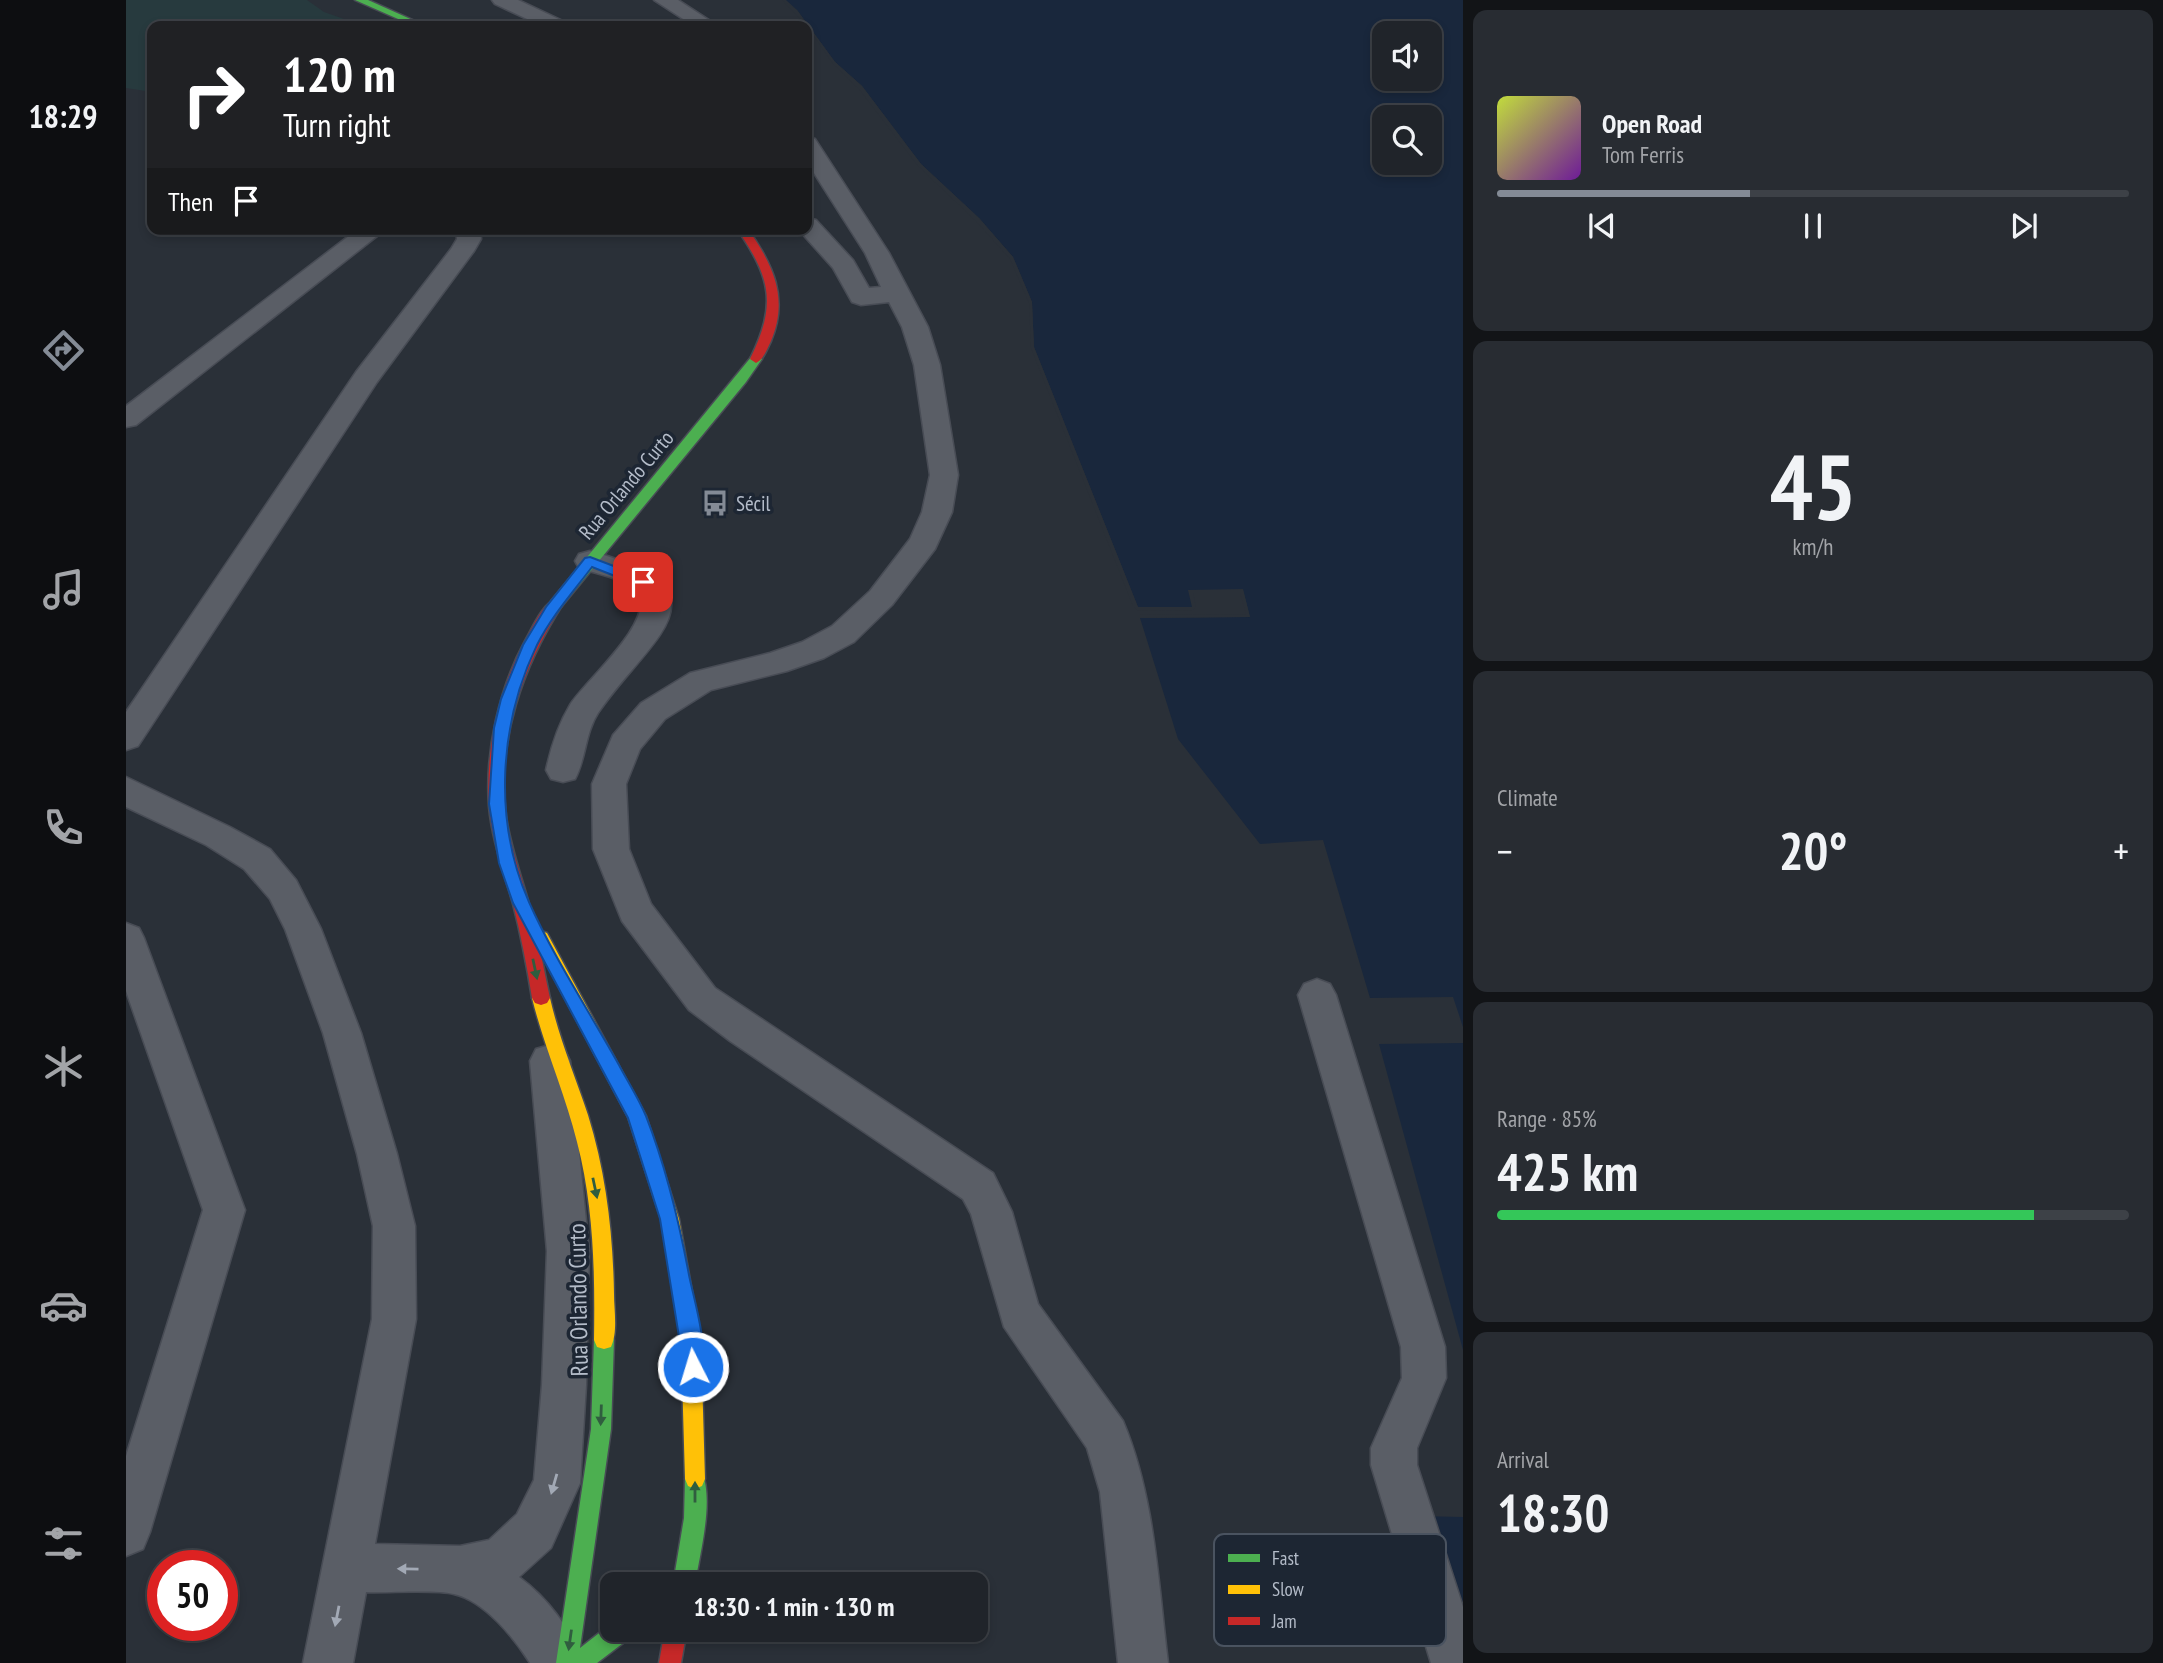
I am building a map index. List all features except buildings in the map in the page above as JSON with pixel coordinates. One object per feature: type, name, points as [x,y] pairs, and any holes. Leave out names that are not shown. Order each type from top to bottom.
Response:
[{"type":"main road","points":[[360,0],[409,21]]},
{"type":"main road","name":"Rua Orlando Curto","points":[[567,1663],[601,1429],[606,1273],[603,1227],[580,1118],[547,1026],[521,903],[507,863],[496,804],[501,728],[530,645],[551,610],[742,379],[765,347],[775,320],[776,292],[769,268],[746,235]]},
{"type":"main road","name":"Rua Orlando Curto","points":[[521,903],[637,1116],[670,1219],[691,1342],[695,1418],[695,1518],[686,1572]]},
{"type":"main road","points":[[669,1572],[695,1518]]},
{"type":"main road","points":[[579,1663],[606,1642]]},
{"type":"main road","points":[[670,1663],[674,1642]]},
{"type":"lane","points":[[502,0],[547,21]]},
{"type":"lane","points":[[664,0],[700,21]]},
{"type":"lane","points":[[812,152],[877,253],[915,327],[927,365],[944,475],[937,512],[924,542],[881,598],[843,634],[813,650],[776,663],[701,681],[653,711],[625,744],[609,785],[611,849],[635,911],[702,999],[744,1030],[978,1186],[992,1212],[1018,1313],[1107,1437],[1123,1492],[1143,1663]]},
{"type":"lane","points":[[812,230],[844,265],[861,297],[897,293]]},
{"type":"lane","points":[[126,419],[366,235]]},
{"type":"lane","points":[[126,738],[366,378],[462,251],[469,235]]},
{"type":"lane","points":[[563,770],[570,734],[587,704],[638,645],[653,619],[657,605],[653,593],[643,582],[590,561]]},
{"type":"lane","points":[[126,790],[152,806],[218,836],[257,859],[283,890],[303,929],[341,1033],[377,1154],[394,1226],[394,1319],[328,1663]]},
{"type":"lane","points":[[126,938],[225,1210],[126,1532]]},
{"type":"lane","points":[[1317,995],[1423,1347],[1424,1378],[1394,1448],[1394,1465],[1416,1534]]},
{"type":"lane","points":[[347,1568],[460,1570],[500,1561],[534,1531],[557,1483],[564,1385],[568,1251],[547,1026]]},
{"type":"lane","points":[[460,1570],[504,1595],[530,1618],[559,1663]]},
{"type":"lane","points":[[1446,1631],[1456,1663]]},
{"type":"green space","points":[[126,0],[307,0],[324,12],[350,21],[147,21],[147,91],[126,88]]},
{"type":"water","points":[[786,0],[1463,0],[1463,1027],[1453,997],[1370,998],[1323,840],[1260,844],[1178,739],[1140,618],[1250,617],[1243,590],[1189,590],[1193,607],[1138,607],[1034,347],[1032,302],[1013,257],[979,218],[921,164],[862,86],[835,62],[812,31],[812,21],[805,21]]},
{"type":"water","points":[[1463,1043],[1463,1350],[1379,1044]]},
{"type":"water","points":[[1417,1516],[1463,1517],[1463,1617],[1446,1580],[1446,1534],[1425,1534]]},
{"type":"pier","points":[[782,0],[797,10],[805,21]]},
{"type":"pier","points":[[812,31],[835,62],[862,86],[921,164],[979,218],[1013,257],[1032,302],[1034,347],[1138,607],[1192,607],[1188,590],[1243,589],[1250,617],[1140,618],[1139,615],[1246,614],[1240,593],[1193,593],[1196,607],[1193,610],[1138,611],[1133,606],[1031,348],[1029,303],[1010,259],[976,221],[918,166],[859,89],[833,64]]},
{"type":"traffic: fast","points":[[360,0],[409,21]]},
{"type":"traffic: fast","points":[[556,604],[756,359]]},
{"type":"traffic: fast","points":[[567,1663],[601,1429],[604,1340]]},
{"type":"traffic: fast","points":[[686,1572],[695,1518],[695,1479]]},
{"type":"traffic: fast","points":[[579,1663],[606,1642]]},
{"type":"traffic: slow","points":[[541,938],[637,1116],[670,1219],[691,1342],[695,1479]]},
{"type":"traffic: slow","points":[[541,998],[587,1144],[598,1199],[603,1255],[604,1340]]},
{"type":"traffic: jam","points":[[746,235],[764,262],[774,292],[772,323],[756,359]]},
{"type":"traffic: jam","points":[[541,998],[524,916],[501,831],[496,781],[503,727],[518,672],[529,647],[556,604]]},
{"type":"traffic: jam","points":[[670,1663],[674,1642]]},
{"type":"place","name":"Sécil","points":[[715,503]]},
{"type":"route","points":[[643,582],[626,573],[590,561],[551,610],[530,645],[509,699],[501,728],[496,804],[507,863],[521,903],[637,1116],[670,1219],[693,1367]]}]
